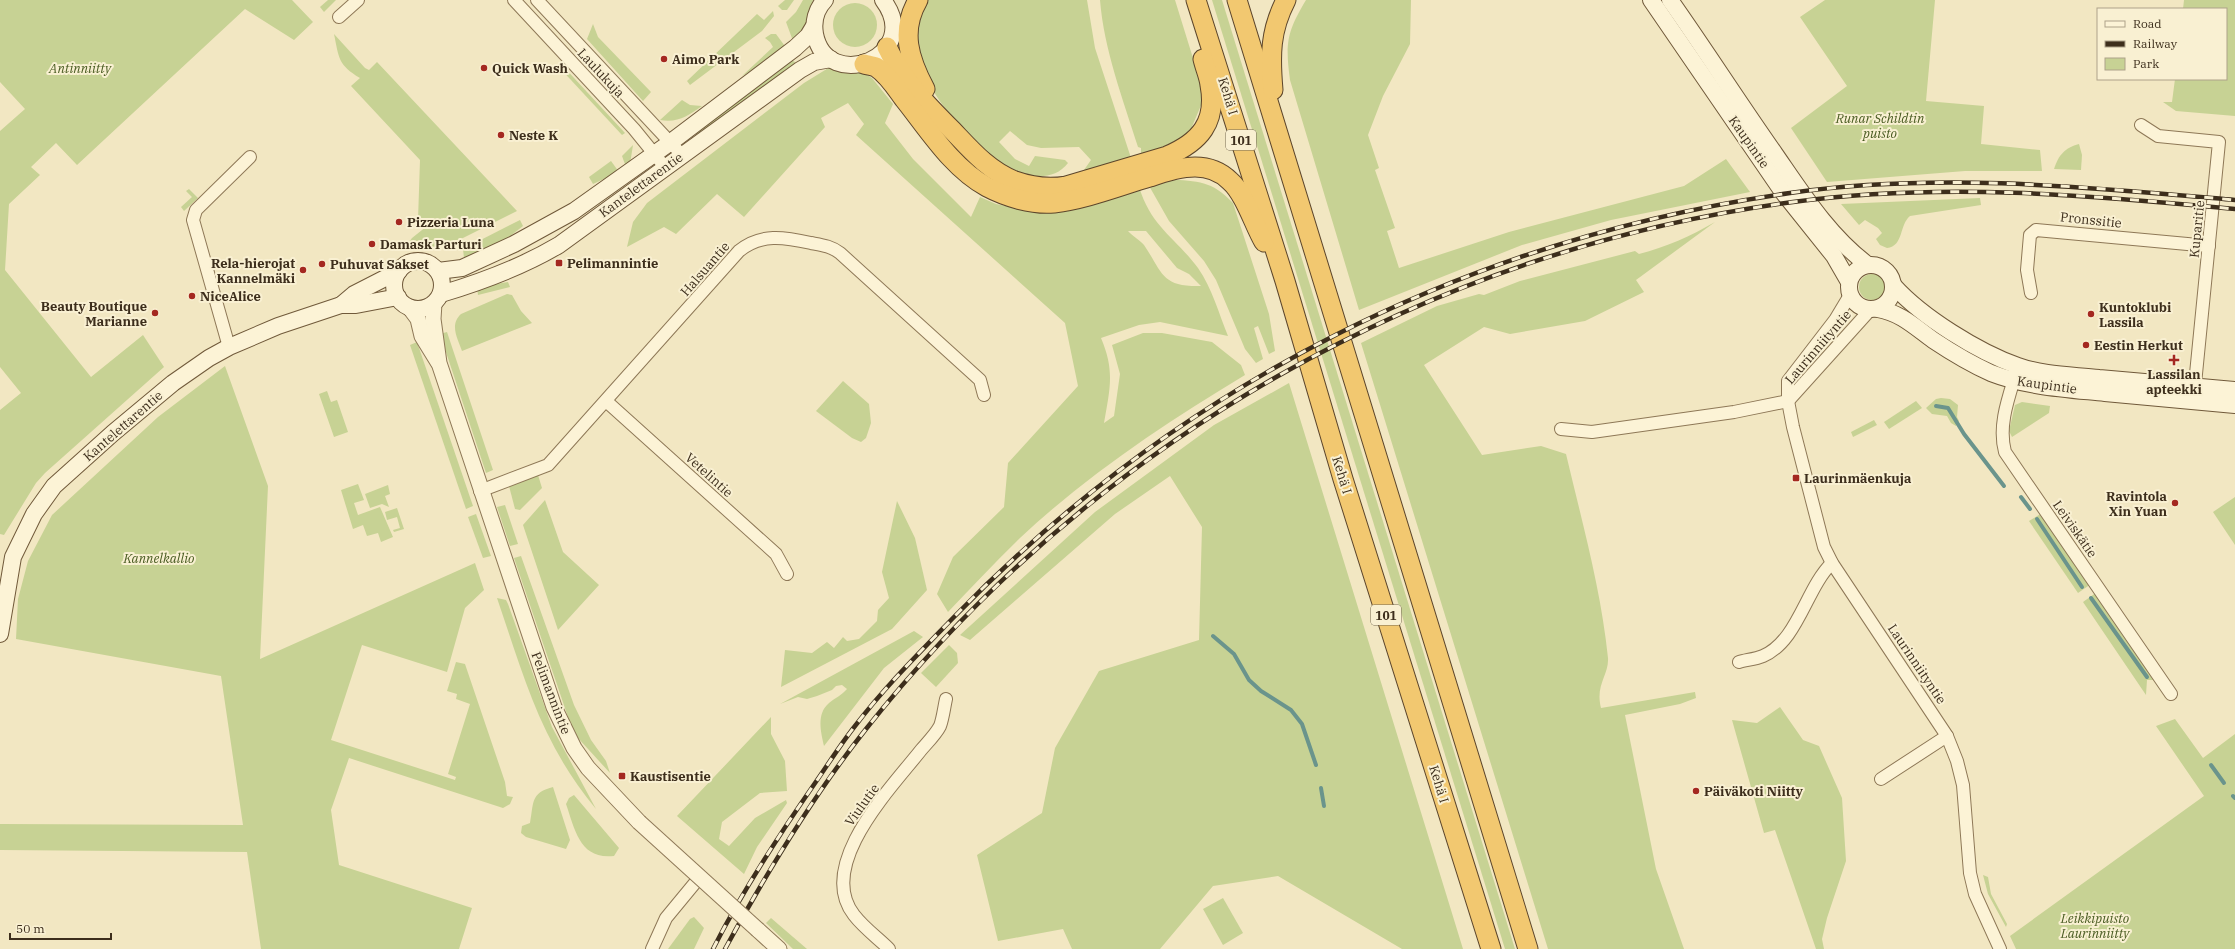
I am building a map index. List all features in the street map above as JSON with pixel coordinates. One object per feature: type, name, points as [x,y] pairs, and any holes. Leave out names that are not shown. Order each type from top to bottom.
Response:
[{"type":"highway","points":[[918,0],[908,25],[908,51],[912,64],[926,91],[953,132]]},
{"type":"highway","points":[[887,47],[900,70],[925,104],[972,153],[997,172],[1014,181],[1039,187],[1066,186],[1154,161],[1180,151],[1202,133],[1208,124],[1212,109],[1210,83],[1204,64],[1193,0]]},
{"type":"highway","name":"Kehä I","points":[[1196,0],[1284,281],[1343,479],[1491,949]]},
{"type":"highway","points":[[1237,0],[1528,949]]},
{"type":"highway","points":[[1275,121],[1270,56],[1276,25],[1286,0]]},
{"type":"highway","points":[[864,64],[875,67],[889,79],[937,141],[966,172],[986,186],[1006,196],[1030,202],[1053,203],[1078,198],[1179,169],[1194,167],[1217,172],[1232,182],[1243,200],[1284,281]]},
{"type":"main road","points":[[825,0],[818,11],[814,26],[818,44],[831,59],[847,65],[864,64],[877,58],[887,47],[893,31],[889,5]]},
{"type":"main road","name":"Kaupintie","points":[[1651,0],[1782,191],[1834,256],[1849,288]]},
{"type":"main road","name":"Kaupintie","points":[[1670,0],[1796,184],[1825,223],[1854,254],[1868,265]]},
{"type":"main road","name":"Kantelettarentie","points":[[438,271],[462,268],[519,241],[574,211],[671,142],[795,48],[808,36],[814,26]]},
{"type":"main road","name":"Kantelettarentie","points":[[437,298],[541,255],[559,245],[807,65],[820,60],[831,59]]},
{"type":"main road","points":[[418,261],[426,262],[438,271],[442,282],[437,298],[422,308],[404,302],[395,284],[399,271],[404,266],[418,261]]},
{"type":"main road","points":[[1868,265],[1882,268],[1892,278],[1894,286],[1890,300],[1874,309],[1857,305],[1849,288],[1856,270],[1868,265]]},
{"type":"main road","name":"Kantelettarentie","points":[[341,305],[354,294],[399,271]]},
{"type":"main road","name":"Kaupintie","points":[[1894,286],[1915,307],[1939,324],[1990,353],[2016,374],[2048,387],[2194,393],[2235,390]]},
{"type":"main road","name":"Kantelettarentie","points":[[0,634],[7,582],[15,550],[34,514],[54,486],[113,433],[173,383],[209,358],[229,347],[278,326],[341,305],[404,302]]},
{"type":"main road","name":"Kaupintie","points":[[1874,309],[1891,311],[1907,319],[1933,340],[1990,372],[2016,374]]},
{"type":"main road","name":"Kaupintie","points":[[2194,393],[2235,405]]},
{"type":"street","points":[[339,17],[358,0]]},
{"type":"street","name":"Laulukuja","points":[[514,0],[634,129],[666,168]]},
{"type":"street","name":"Laulukuja","points":[[537,0],[618,89],[682,155]]},
{"type":"street","name":"Kuparitie","points":[[2141,125],[2158,136],[2220,142],[2194,393]]},
{"type":"street","points":[[229,347],[193,220],[196,210],[250,158]]},
{"type":"street","name":"Pronssitie","points":[[2031,293],[2026,270],[2030,235],[2036,230],[2209,246]]},
{"type":"street","name":"Halsuantie","points":[[480,491],[548,465],[738,251],[756,240],[783,237],[832,247],[980,380],[984,395]]},
{"type":"street","name":"Laurinniityntie","points":[[1849,288],[1835,320],[1788,381],[1788,401],[1824,547],[1832,564],[1947,736],[1957,761],[1963,785],[1970,873],[1974,894],[2000,949]]},
{"type":"street","name":"Pelimannintie","points":[[437,298],[433,319],[439,363],[480,491],[554,707],[563,727],[588,768],[639,822],[779,949]]},
{"type":"street","name":"Pelimannintie","points":[[404,302],[418,319],[422,336],[439,363]]},
{"type":"street","name":"Laurinniityntie","points":[[1788,401],[1874,309]]},
{"type":"street","name":"Leiviskätie","points":[[2016,374],[2003,426],[2002,440],[2005,452],[2171,694]]},
{"type":"street","name":"Vetelintie","points":[[606,401],[776,554],[787,574]]},
{"type":"street","points":[[1561,429],[1592,432],[1734,412],[1788,401]]},
{"type":"street","points":[[1739,662],[1762,657],[1783,640],[1814,591],[1821,574],[1832,564]]},
{"type":"street","name":"Viulutie","points":[[889,949],[854,915],[847,900],[844,883],[846,863],[851,846],[862,825],[939,726],[946,699]]},
{"type":"street","points":[[1881,779],[1947,736]]},
{"type":"street","points":[[652,949],[666,918],[699,878]]},
{"type":"green space","name":"Antinniitty","points":[[0,0],[292,0],[313,22],[294,40],[245,9],[77,165],[56,143],[31,167],[40,175],[9,204],[5,270],[91,377],[143,335],[164,367],[45,473],[36,483],[4,535],[0,534],[0,410],[21,393],[0,367],[0,131],[25,109],[0,82]]},
{"type":"green space","points":[[328,0],[336,0],[324,12],[320,7]]},
{"type":"green space","points":[[785,0],[794,0],[787,10],[782,10],[778,6]]},
{"type":"green space","points":[[803,0],[813,0],[807,26],[793,41],[786,22],[796,12]]},
{"type":"green space","points":[[927,0],[1087,0],[1095,48],[1132,161],[1079,177],[1091,160],[1079,147],[1041,148],[1027,145],[1010,131],[999,142],[1015,159],[1029,166],[1035,156],[1065,160],[1068,163],[1060,171],[1050,175],[1040,176],[1029,175],[1007,168],[989,156],[978,147],[942,105],[923,72],[917,57],[914,37],[918,21]]},
{"type":"green space","points":[[1100,0],[1175,0],[1201,84],[1202,103],[1191,129],[1180,139],[1141,158],[1141,148],[1138,147],[1120,93],[1110,56],[1102,19]]},
{"type":"green space","points":[[1212,0],[1222,0],[1515,949],[1505,949]]},
{"type":"green space","points":[[1306,0],[1411,0],[1410,44],[1383,96],[1368,135],[1379,168],[1375,170],[1395,228],[1387,231],[1399,268],[1509,232],[1684,186],[1726,159],[1750,192],[1611,220],[1522,245],[1359,310],[1290,80],[1288,56],[1289,38],[1295,21]]},
{"type":"green space","name":"Runar Schildtin puisto","points":[[1825,0],[1935,0],[1926,101],[1984,106],[1981,144],[2040,150],[2042,171],[1965,171],[1827,182],[1791,128],[1847,86],[1800,17]]},
{"type":"green space","points":[[2184,0],[2235,0],[2235,116],[2176,111],[2163,102],[2172,102],[2175,80],[2227,80],[2227,8],[2183,8]]},
{"type":"green space","points":[[851,3],[859,3],[871,9],[877,21],[877,29],[871,41],[859,47],[851,47],[839,41],[833,29],[833,21],[839,9]]},
{"type":"green space","points":[[773,11],[774,16],[762,31],[690,85],[687,81],[757,14],[764,20]]},
{"type":"green space","points":[[593,24],[598,37],[651,92],[643,101],[587,39]]},
{"type":"green space","points":[[334,34],[365,68],[369,70],[377,62],[517,211],[459,240],[435,247],[418,244],[406,246],[412,238],[427,226],[418,220],[420,160],[351,86],[360,78],[343,65],[337,49]]},
{"type":"green space","points":[[771,34],[776,34],[787,49],[742,76],[773,47],[765,38]]},
{"type":"green space","points":[[791,60],[795,62],[794,65],[698,135],[693,131]]},
{"type":"green space","points":[[559,64],[562,65],[625,133],[622,135],[558,66]]},
{"type":"green space","points":[[830,67],[852,72],[862,72],[872,78],[893,104],[885,123],[913,159],[971,217],[980,197],[996,204],[1025,210],[1139,187],[1150,213],[1189,257],[1203,276],[1228,336],[1160,322],[1139,325],[1101,338],[1110,370],[1104,423],[1114,416],[1120,374],[1112,345],[1143,333],[1162,333],[1212,342],[1241,365],[1245,375],[1186,411],[1128,450],[1072,493],[1020,538],[948,612],[937,594],[953,557],[1004,507],[1008,463],[1078,386],[1065,323],[856,135],[864,124],[848,103],[821,118],[825,127],[744,217],[717,194],[676,234],[664,227],[627,247],[633,222],[647,203],[804,83]],"holes":[[[1128,231],[1146,231],[1177,268],[1189,274],[1201,286],[1188,286],[1170,281],[1160,271],[1144,245]]]},
{"type":"green space","points":[[682,100],[690,105],[702,106],[678,120],[660,120]]},
{"type":"green space","points":[[2079,144],[2082,155],[2081,170],[2054,169],[2063,152],[2070,147]]},
{"type":"green space","points":[[633,145],[630,164],[626,167],[622,156]]},
{"type":"green space","points":[[611,161],[619,172],[593,184],[589,177]]},
{"type":"green space","points":[[1168,179],[1196,182],[1211,186],[1225,195],[1233,203],[1269,314],[1275,351],[1269,354],[1258,326],[1254,328],[1263,359],[1256,363],[1245,349],[1216,280],[1204,261],[1169,221],[1148,184]]},
{"type":"green space","points":[[189,189],[198,198],[184,211],[181,207],[192,197],[186,191]]},
{"type":"green space","points":[[1980,198],[1981,205],[1910,216],[1904,225],[1899,239],[1892,246],[1887,248],[1880,245],[1876,239],[1882,233],[1878,228],[1865,220],[1859,225],[1841,204]]},
{"type":"green space","points":[[520,220],[523,226],[504,241],[464,258],[463,249]]},
{"type":"green space","points":[[1715,222],[1636,280],[1644,292],[1585,321],[1510,334],[1484,327],[1424,365],[1482,455],[1541,446],[1566,454],[1596,581],[1605,632],[1608,664],[1600,693],[1601,708],[1695,692],[1696,698],[1680,704],[1625,715],[1656,869],[1684,949],[1548,949],[1361,343],[1437,306],[1479,294],[1484,295],[1520,281],[1635,251],[1639,254],[1659,248],[1678,241]]},
{"type":"green space","points":[[1872,274],[1881,278],[1885,287],[1881,296],[1872,300],[1863,296],[1859,287],[1863,278]]},
{"type":"green space","points":[[508,282],[510,287],[478,295],[477,287]]},
{"type":"green space","points":[[507,294],[512,295],[521,311],[532,323],[462,351],[455,327],[457,318],[461,314]]},
{"type":"green space","points":[[447,332],[493,470],[486,473],[440,334]]},
{"type":"green space","points":[[417,342],[473,506],[466,509],[410,345]]},
{"type":"green space","name":"Kannelkallio","points":[[225,366],[268,486],[260,659],[475,563],[484,590],[465,608],[447,672],[362,645],[331,740],[455,780],[456,777],[448,774],[470,704],[456,699],[457,694],[447,691],[456,662],[465,664],[505,782],[507,796],[513,797],[510,804],[503,808],[349,758],[331,810],[339,865],[472,908],[459,949],[261,949],[247,852],[0,850],[0,824],[243,825],[221,676],[16,639],[18,599],[28,561],[52,515],[158,417]]},
{"type":"green space","points":[[843,381],[869,404],[871,423],[866,438],[861,442],[852,438],[816,411]]},
{"type":"green space","points":[[1289,383],[1463,949],[1402,949],[1278,876],[1213,886],[1160,949],[1072,949],[1063,929],[998,941],[977,855],[1042,813],[1055,748],[1099,671],[1199,640],[1202,527],[1170,476],[1115,514],[970,640],[960,635],[1095,512],[1214,425]]},
{"type":"green space","points":[[327,391],[331,402],[337,400],[348,432],[334,437],[319,394]]},
{"type":"green space","points":[[1936,399],[1950,399],[1958,405],[1957,417],[1959,421],[1956,426],[1951,423],[1947,416],[1932,414],[1926,408]]},
{"type":"green space","points":[[1916,401],[1922,408],[1889,429],[1884,422]]},
{"type":"green space","points":[[2022,402],[2050,406],[2049,413],[2012,437],[2009,431],[2015,405]]},
{"type":"green space","points":[[1874,420],[1877,425],[1853,437],[1851,432]]},
{"type":"green space","points":[[538,475],[542,488],[520,510],[515,509],[509,486]]},
{"type":"green space","points":[[358,484],[364,500],[354,503],[358,515],[380,507],[393,537],[381,542],[378,533],[367,536],[363,525],[353,529],[341,490]]},
{"type":"green space","points":[[388,485],[390,494],[385,496],[389,507],[382,504],[370,508],[365,494]]},
{"type":"green space","points":[[2235,497],[2235,545],[2213,512]]},
{"type":"green space","points":[[545,500],[563,552],[599,585],[558,630],[523,525]]},
{"type":"green space","points":[[897,501],[915,538],[927,590],[892,629],[781,687],[785,650],[812,653],[827,642],[834,648],[843,637],[847,641],[859,639],[877,621],[878,610],[889,598],[882,572]]},
{"type":"green space","points":[[505,505],[518,544],[510,546],[497,507]]},
{"type":"green space","points":[[397,508],[404,529],[394,532],[393,530],[400,528],[397,517],[387,520],[385,512]]},
{"type":"green space","points":[[2042,513],[2091,584],[2078,593],[2029,521]]},
{"type":"green space","points":[[476,514],[491,556],[483,558],[468,517]]},
{"type":"green space","points":[[521,556],[574,705],[591,740],[606,761],[610,773],[578,738],[570,723],[514,558]]},
{"type":"green space","points":[[2097,592],[2156,680],[2147,680],[2146,695],[2083,602]]},
{"type":"green space","points":[[497,598],[506,600],[508,604],[552,727],[596,809],[577,784],[561,759],[548,734],[526,682]]},
{"type":"green space","points":[[914,631],[923,637],[884,668],[824,746],[820,723],[822,712],[829,703],[847,689],[842,685],[836,686],[832,690],[817,696],[807,699],[798,697],[780,704]]},
{"type":"green space","points":[[949,645],[957,653],[958,663],[936,687],[921,673]]},
{"type":"green space","points":[[1780,707],[1803,740],[1819,746],[1842,798],[1846,861],[1827,918],[1822,939],[1824,949],[1816,949],[1775,830],[1764,833],[1732,720],[1757,723]]},
{"type":"green space","points":[[771,717],[771,734],[785,761],[787,791],[760,793],[722,822],[719,839],[729,846],[755,818],[786,800],[787,803],[757,847],[744,874],[677,816]]},
{"type":"green space","name":"Leikkipuisto Laurinniitty","points":[[2175,719],[2203,758],[2235,734],[2235,949],[2016,949],[2010,936],[2204,796],[2156,726]]},
{"type":"green space","points":[[553,787],[570,840],[566,849],[526,837],[521,833],[522,826],[530,823],[534,800],[540,792]]},
{"type":"green space","points":[[574,795],[619,848],[614,856],[603,856],[593,853],[586,848],[581,841],[576,833],[566,804],[569,798]]},
{"type":"green space","points":[[1983,875],[1988,877],[1991,894],[2007,924],[2006,927],[1988,894]]},
{"type":"green space","points":[[1223,898],[1243,933],[1223,945],[1203,909]]},
{"type":"green space","points":[[694,917],[704,928],[694,949],[668,949],[690,919]]},
{"type":"green space","points":[[771,918],[807,949],[793,949],[766,923]]},
{"type":"waterway","points":[[1936,406],[1948,408],[1964,434],[2004,486]]},
{"type":"waterway","points":[[2021,497],[2030,509]]},
{"type":"waterway","points":[[2037,519],[2082,587]]},
{"type":"waterway","points":[[2091,598],[2147,677]]},
{"type":"waterway","points":[[1213,636],[1234,654],[1249,680],[1261,691],[1291,710],[1302,724],[1316,765]]},
{"type":"waterway","points":[[2211,765],[2224,783]]},
{"type":"waterway","points":[[1321,788],[1324,806]]},
{"type":"railway","points":[[713,949],[760,866],[786,825],[844,741],[890,684],[953,618],[1041,534],[1134,459],[1232,393],[1336,335],[1443,286],[1555,246],[1671,215],[1790,193],[1901,183],[1957,183],[2012,184],[2124,190],[2235,200]]},
{"type":"railway","points":[[725,949],[774,863],[827,781],[866,729],[957,625],[1057,532],[1164,448],[1279,376],[1400,314],[1527,264],[1658,227],[1793,202],[1849,196],[1959,192],[2069,195],[2235,209]]},
{"type":"place","name":"Aimo Park","points":[[664,59]]},
{"type":"place","name":"Quick Wash","points":[[484,68]]},
{"type":"place","name":"Neste K","points":[[501,135]]},
{"type":"place","name":"Pizzeria Luna","points":[[399,222]]},
{"type":"place","name":"Damask Parturi","points":[[372,244]]},
{"type":"place","name":"Pelimannintie","points":[[559,263]]},
{"type":"place","name":"Puhuvat Sakset","points":[[322,264]]},
{"type":"place","name":"Rela-hierojat Kannelmäki","points":[[303,270]]},
{"type":"place","name":"NiceAlice","points":[[192,296]]},
{"type":"place","name":"Beauty Boutique Marianne","points":[[155,313]]},
{"type":"place","name":"Kuntoklubi Lassila","points":[[2091,314]]},
{"type":"place","name":"Eestin Herkut","points":[[2086,345]]},
{"type":"place","name":"Lassilan apteekki","points":[[2174,360]]},
{"type":"place","name":"Laurinmäenkuja","points":[[1796,478]]},
{"type":"place","name":"Ravintola Xin Yuan","points":[[2175,503]]},
{"type":"place","name":"Kaustisentie","points":[[622,776]]},
{"type":"place","name":"Päiväkoti Niitty","points":[[1696,791]]}]
